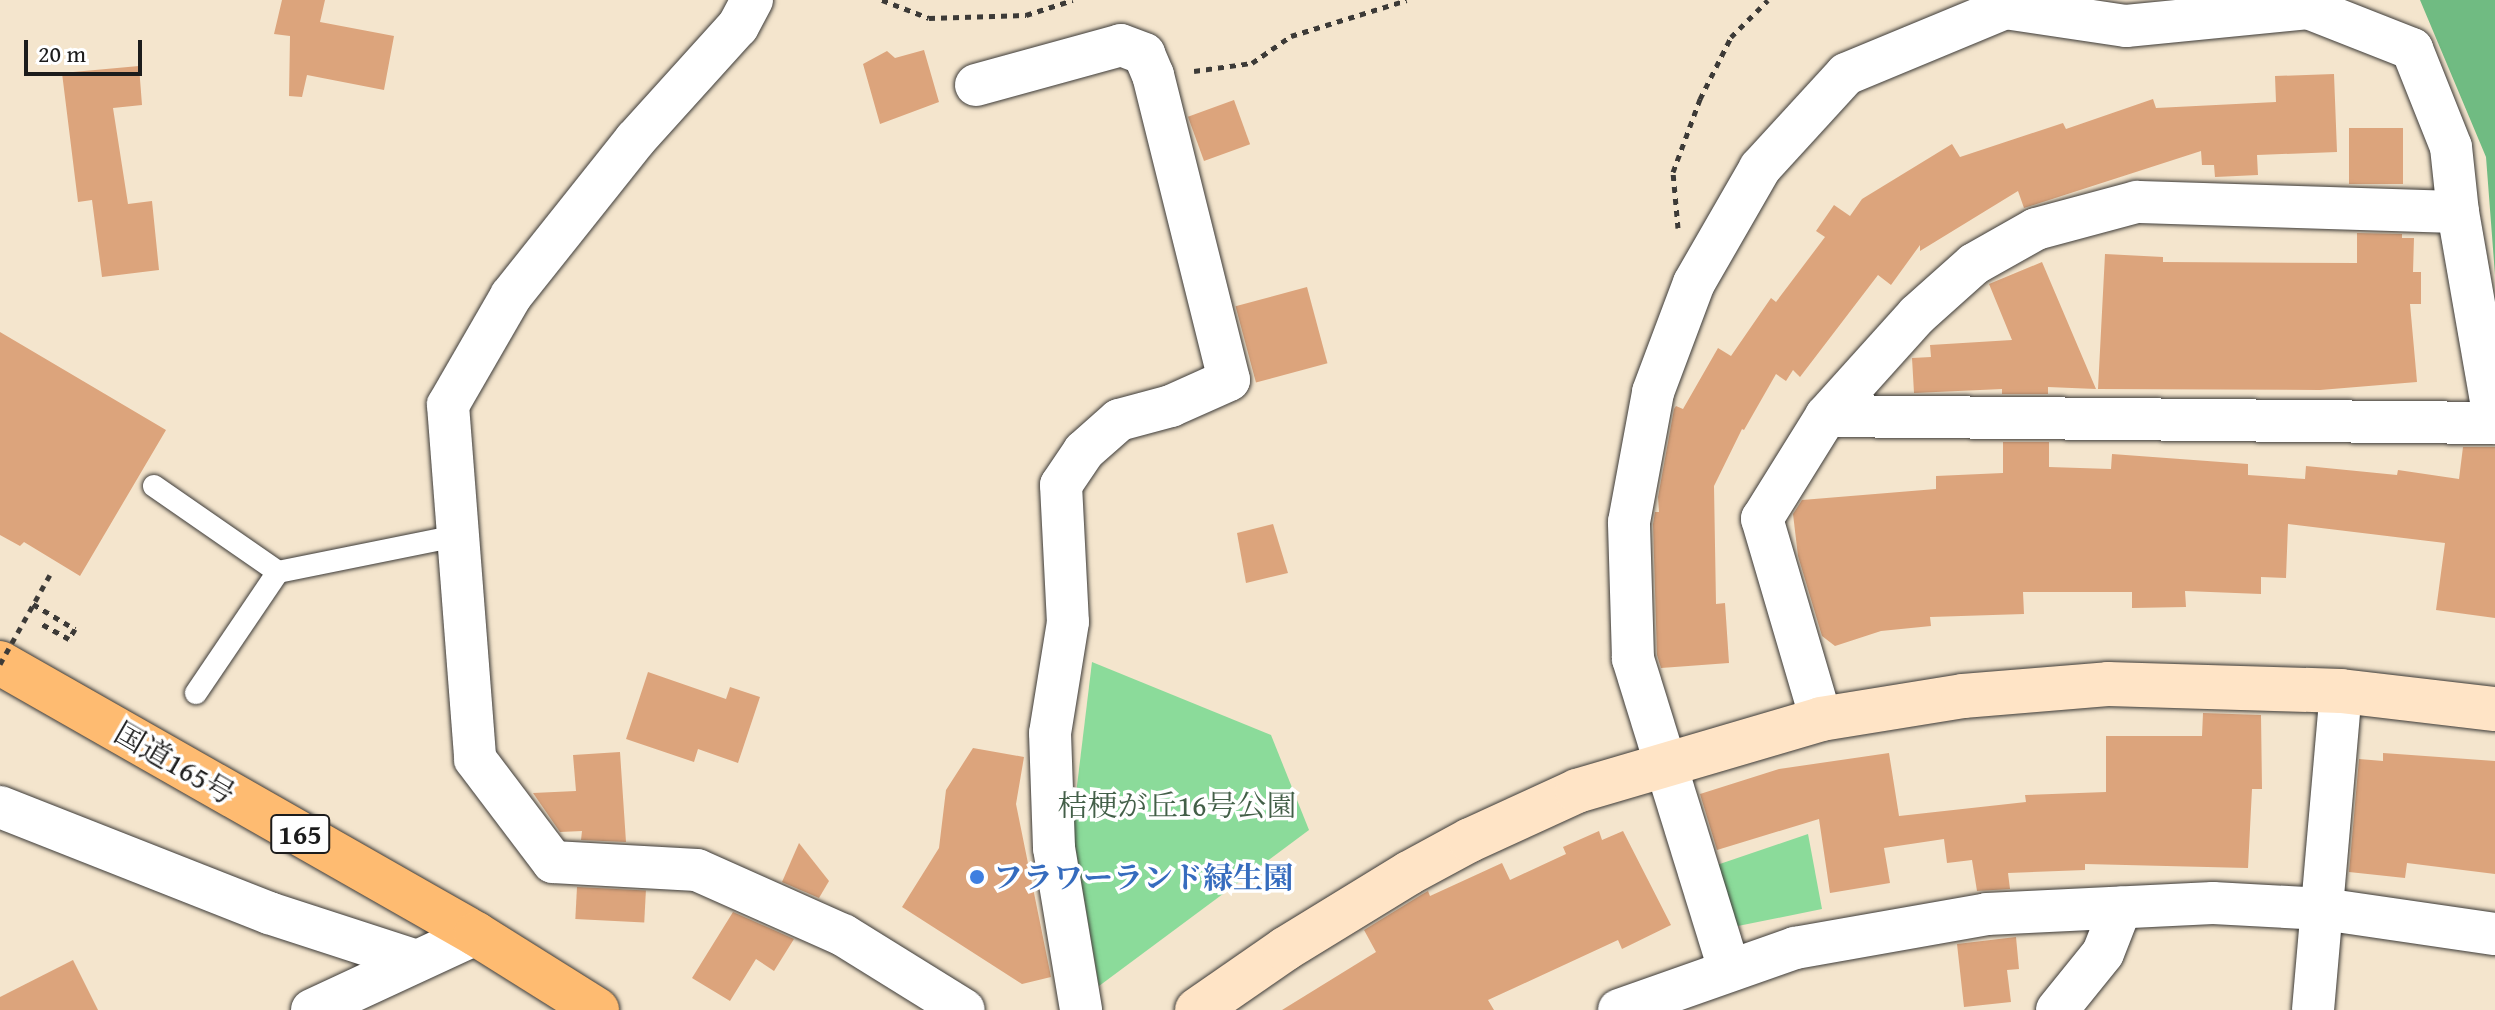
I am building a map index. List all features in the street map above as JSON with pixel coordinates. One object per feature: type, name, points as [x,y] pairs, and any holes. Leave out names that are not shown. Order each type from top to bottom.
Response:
[{"type":"highway","name":"国道165号","points":[[0,664],[476,934],[597,1010]]},
{"type":"street","points":[[752,0],[738,26],[635,140],[511,296],[448,405],[475,759],[553,862],[697,870],[843,935],[925,989],[964,1010]]},
{"type":"street","points":[[1729,969],[1633,659],[1629,522],[1653,392],[1694,283],[1760,168],[1846,74],[2005,8],[2126,26],[2315,4],[2412,49],[2451,147],[2458,212],[2495,423],[1826,416]]},
{"type":"street","points":[[976,85],[1121,45],[1144,54],[1153,75],[1229,380],[1171,406],[1119,420],[1084,451],[1061,485],[1068,622],[1050,733],[1053,833],[1081,1010]]},
{"type":"street","points":[[1821,719],[1762,519],[1826,416],[1917,315],[1974,264],[2036,229],[2137,202],[2458,212]]},
{"type":"street","points":[[1197,1010],[1285,949],[1458,846],[1577,791],[1821,719],[1963,696],[2080,685],[2341,691],[2495,709]]},
{"type":"street","points":[[2313,1010],[2341,691]]},
{"type":"street","points":[[0,807],[269,913],[414,960]]},
{"type":"street","points":[[1619,1010],[1795,948],[1987,914],[2213,903],[2323,909],[2495,934]]},
{"type":"street","points":[[2057,1010],[2103,953],[2121,907]]},
{"type":"street","points":[[312,1010],[414,960],[476,934]]},
{"type":"lane","points":[[154,486],[278,572]]},
{"type":"lane","points":[[196,693],[278,572],[456,536]]},
{"type":"path","points":[[882,0],[929,18],[1026,15],[1073,0]]},
{"type":"path","points":[[1153,75],[1252,63],[1291,36],[1407,0]]},
{"type":"path","points":[[1694,283],[1675,216],[1673,172],[1700,99],[1731,37],[1768,0]]},
{"type":"path","points":[[0,664],[52,571]]},
{"type":"path","points":[[33,604],[75,629],[69,639],[42,624]]},
{"type":"green space","points":[[2420,0],[2495,0],[2495,275],[2486,157]]},
{"type":"green space","name":"桔梗が丘16号公園","points":[[1092,662],[1271,735],[1309,830],[1099,986],[1072,827]]},
{"type":"green space","points":[[1808,834],[1822,909],[1728,928],[1705,869]]},
{"type":"building","points":[[282,0],[325,0],[320,22],[394,36],[384,90],[307,75],[302,97],[289,96],[290,36],[274,34]]},
{"type":"building","points":[[924,50],[939,102],[880,124],[863,64],[887,51],[895,58]]},
{"type":"building","points":[[139,66],[142,105],[113,108],[128,204],[152,201],[159,270],[102,277],[92,200],[78,202],[62,73]]},
{"type":"building","points":[[2334,74],[2337,152],[2257,155],[2258,175],[2215,177],[2214,165],[2202,165],[2201,151],[2024,208],[2018,191],[1920,251],[1920,245],[1891,285],[1878,275],[1800,377],[1793,370],[1786,381],[1776,374],[1742,429],[1714,486],[1716,604],[1725,603],[1729,663],[1661,668],[1657,655],[1653,524],[1655,512],[1659,512],[1658,497],[1674,409],[1676,406],[1683,409],[1718,348],[1731,356],[1771,298],[1776,302],[1825,237],[1816,231],[1834,205],[1850,216],[1862,199],[1952,144],[1960,157],[2063,123],[2066,129],[2153,99],[2156,108],[2276,102],[2275,76]]},
{"type":"building","points":[[1234,100],[1250,144],[1204,161],[1188,117]]},
{"type":"building","points":[[2349,128],[2403,128],[2403,184],[2349,184]]},
{"type":"building","points":[[2357,233],[2402,234],[2402,238],[2414,238],[2413,272],[2421,272],[2421,304],[2410,304],[2417,382],[2320,390],[2098,389],[2105,254],[2163,257],[2163,262],[2357,263]]},
{"type":"building","points":[[2042,262],[2096,389],[2048,387],[2048,394],[2002,394],[2002,389],[1914,393],[1912,358],[1931,357],[1930,345],[2012,340],[1989,284]]},
{"type":"building","points":[[1307,287],[1327,363],[1256,382],[1236,306]]},
{"type":"building","points":[[0,332],[166,430],[80,576],[24,542],[20,546],[0,535]]},
{"type":"building","points":[[2003,442],[2049,442],[2049,467],[2111,469],[2112,454],[2248,464],[2248,475],[2305,479],[2306,466],[2397,475],[2398,470],[2459,479],[2463,447],[2495,447],[2495,618],[2436,610],[2445,543],[2288,524],[2286,578],[2261,577],[2261,594],[2185,591],[2186,607],[2132,608],[2132,592],[2023,592],[2024,614],[1930,617],[1931,626],[1881,631],[1835,646],[1822,636],[1798,556],[1793,514],[1802,500],[1936,489],[1936,476],[2003,473]]},
{"type":"building","points":[[1273,524],[1288,573],[1246,583],[1237,533]]},
{"type":"building","points":[[648,672],[726,699],[730,687],[760,697],[738,763],[698,749],[694,762],[626,739]]},
{"type":"building","points":[[2203,713],[2261,715],[2262,789],[2252,789],[2248,868],[2085,864],[2085,870],[2008,873],[2010,889],[1977,891],[1972,860],[1947,863],[1944,839],[1884,848],[1890,883],[1830,893],[1819,819],[1717,850],[1700,794],[1779,769],[1889,753],[1899,816],[2026,802],[2025,795],[2106,792],[2106,736],[2202,736]]},
{"type":"building","name":"フラワーランド緑生園","points":[[973,748],[1024,757],[1016,804],[1051,977],[1022,984],[902,907],[939,848],[946,790]]},
{"type":"building","points":[[620,752],[626,842],[581,840],[582,831],[560,832],[533,793],[576,791],[573,755]]},
{"type":"building","points":[[2383,753],[2495,761],[2495,874],[2407,863],[2405,878],[2349,872],[2359,759],[2383,761]]},
{"type":"building","points":[[1599,831],[1602,840],[1623,831],[1671,925],[1622,949],[1618,940],[1488,1000],[1494,1010],[1282,1010],[1376,952],[1364,930],[1428,891],[1430,896],[1502,863],[1510,880],[1566,854],[1563,847]]},
{"type":"building","points":[[799,843],[829,881],[819,898],[782,882]]},
{"type":"building","points":[[577,887],[646,891],[644,923],[575,919]]},
{"type":"building","points":[[733,912],[794,939],[774,971],[756,959],[730,1001],[692,978]]},
{"type":"building","points":[[2016,937],[2019,969],[2007,970],[2011,1002],[1964,1007],[1957,944]]},
{"type":"building","points":[[73,960],[98,1010],[0,1010],[0,997]]},
{"type":"place","name":"フラワーランド緑生園","points":[[977,877]]}]
